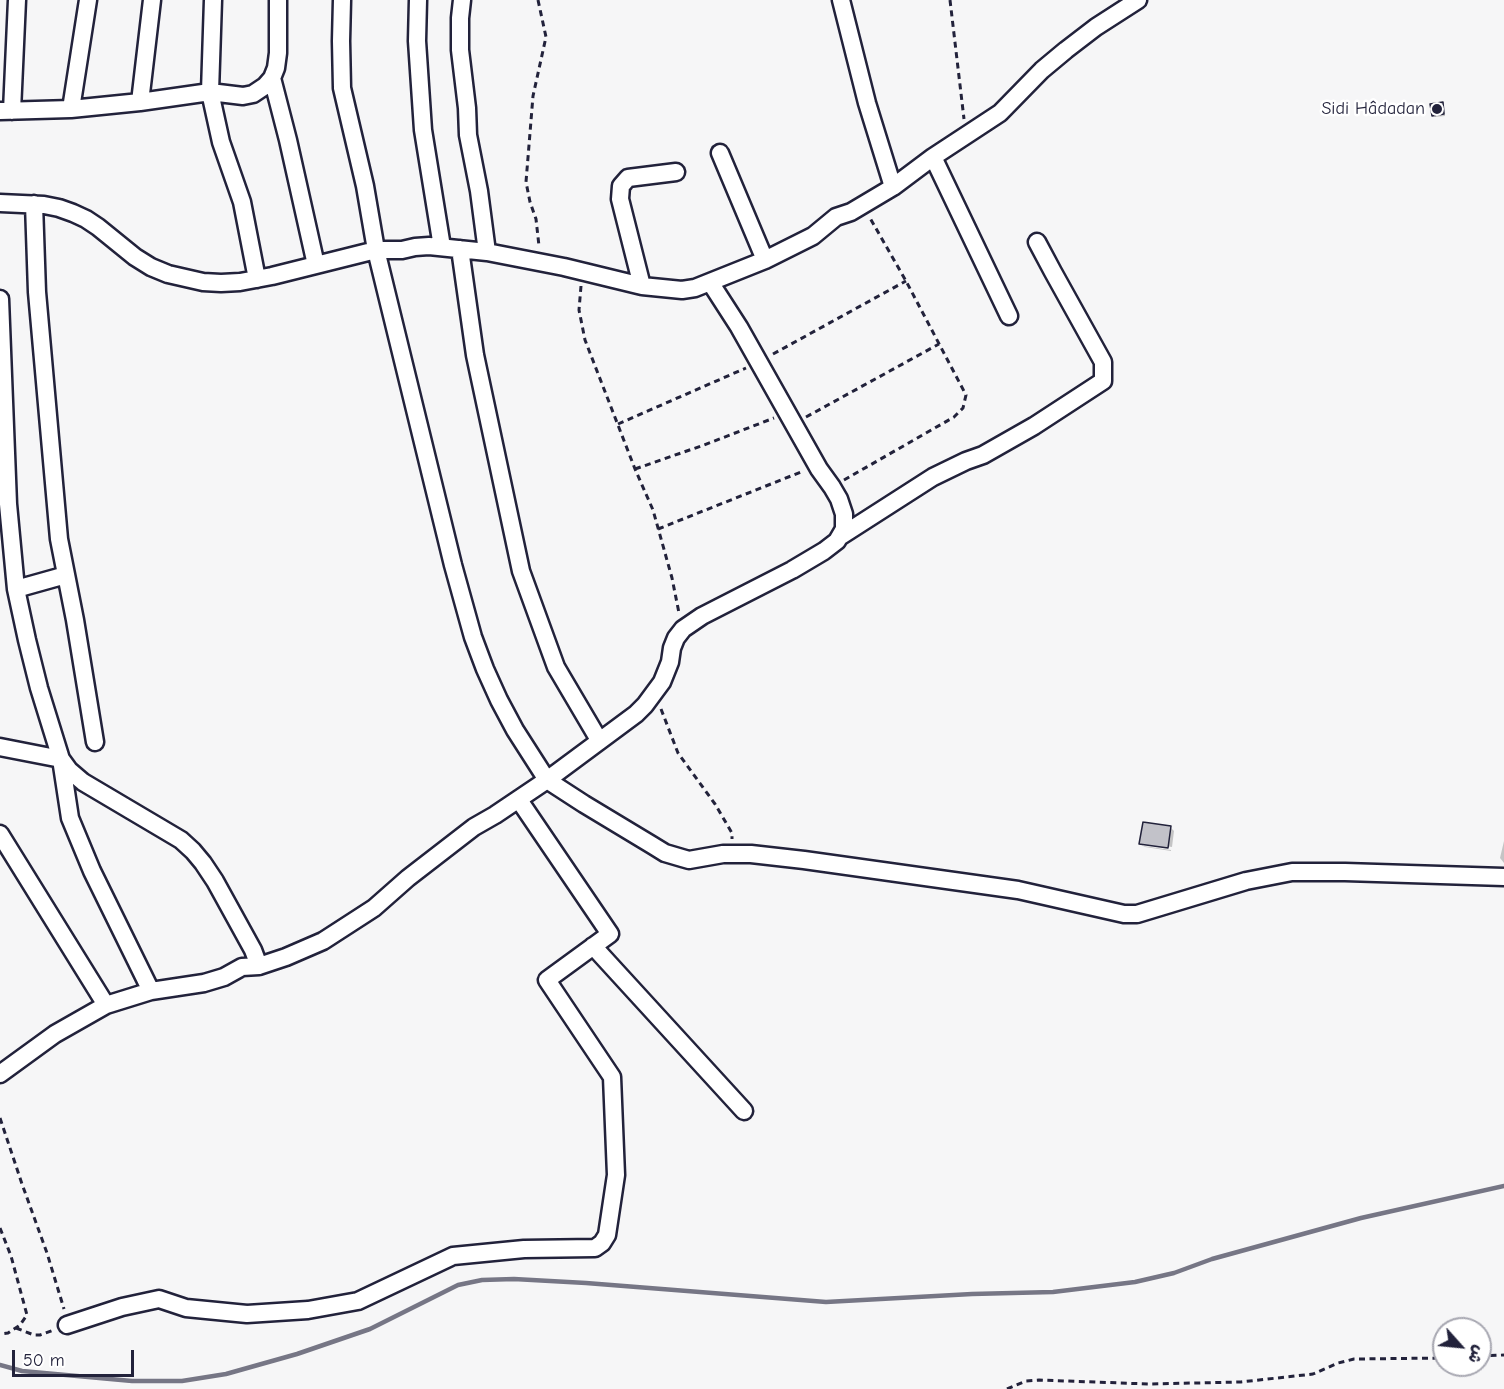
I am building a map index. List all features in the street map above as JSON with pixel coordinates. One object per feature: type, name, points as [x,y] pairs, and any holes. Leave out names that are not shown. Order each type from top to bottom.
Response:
[{"type":"street","points":[[17,0],[6,111],[70,109],[210,92],[243,96],[254,94],[272,78],[276,68],[278,0]]},
{"type":"street","points":[[70,109],[87,0]]},
{"type":"street","points":[[140,102],[152,0]]},
{"type":"street","points":[[213,0],[210,92],[221,142],[242,202],[257,279]]},
{"type":"street","points":[[342,0],[342,88],[365,186],[376,250],[453,565],[485,669],[515,730],[547,780],[635,835],[673,856],[689,860],[723,854],[792,858],[1018,890],[1124,914],[1137,914],[1246,881],[1292,872],[1504,877]]},
{"type":"street","points":[[418,0],[417,41],[423,130],[442,247]]},
{"type":"street","points":[[462,0],[460,50],[468,135],[479,191],[487,252]]},
{"type":"street","points":[[841,0],[867,103],[893,187]]},
{"type":"street","points":[[0,203],[34,204],[58,208],[86,219],[151,267],[168,274],[203,282],[221,283],[257,279],[376,250],[442,247],[487,252],[642,286],[682,290],[695,288],[765,260],[813,236],[837,217],[851,212],[893,187],[933,157],[1000,113],[1042,70],[1066,50],[1138,0]]},
{"type":"street","points":[[272,78],[316,265]]},
{"type":"street","points":[[720,153],[765,260]]},
{"type":"street","points":[[933,157],[1010,316]]},
{"type":"street","points":[[642,286],[620,199],[621,186],[628,178],[676,172]]},
{"type":"street","points":[[34,204],[37,292],[59,539],[95,742]]},
{"type":"street","points":[[841,536],[933,477],[983,455],[1034,426],[1103,381],[1103,362],[1037,242]]},
{"type":"street","points":[[460,249],[475,356],[521,571],[556,667],[600,740]]},
{"type":"street","points":[[0,1074],[55,1034],[106,1005],[151,991],[204,983],[242,968],[259,966],[323,941],[348,926],[374,908],[408,878],[474,827],[519,800],[636,714],[662,682],[676,638],[683,630],[702,616],[792,570],[837,541],[844,530],[844,514],[839,499],[817,465],[728,308],[710,282]]},
{"type":"street","points":[[0,299],[4,504],[16,589],[27,640],[39,688],[62,759],[70,818],[92,871],[151,991]]},
{"type":"street","points":[[16,589],[66,575]]},
{"type":"street","points":[[0,747],[62,759],[69,770],[83,782],[181,840],[204,863],[254,950],[259,966]]},
{"type":"street","points":[[68,1325],[122,1307],[159,1299],[186,1308],[247,1314],[308,1310],[358,1301],[453,1256],[524,1249],[595,1248],[602,1243],[608,1235],[615,1175],[612,1077],[546,980],[610,934],[519,800]]},
{"type":"street","points":[[0,834],[106,1005]]},
{"type":"street","points":[[593,946],[744,1111]]},
{"type":"path","points":[[538,0],[546,37],[533,96],[526,182],[536,219],[540,263]]},
{"type":"path","points":[[950,0],[966,136]]},
{"type":"path","points":[[832,487],[954,417],[963,408],[966,395],[906,281],[862,205]]},
{"type":"path","points":[[582,272],[579,310],[585,340],[652,510],[672,578],[683,630]]},
{"type":"path","points":[[618,424],[758,362],[906,281]]},
{"type":"path","points":[[635,469],[790,418],[939,344]]},
{"type":"path","points":[[658,528],[817,465]]},
{"type":"path","points":[[655,693],[678,753],[715,804],[732,833],[733,845],[730,854]]},
{"type":"path","points":[[0,1118],[47,1253],[68,1325],[40,1335],[16,1328]]},
{"type":"path","points":[[0,1228],[11,1256],[27,1315],[9,1334],[0,1334]]},
{"type":"path","points":[[1008,1389],[1026,1381],[1039,1380],[1148,1384],[1241,1382],[1313,1374],[1354,1359],[1432,1358]]},
{"type":"building","name":"Sidi Hâdadan","points":[[1443,102],[1444,114],[1432,116],[1430,104]]},
{"type":"building","points":[[1143,822],[1171,826],[1168,848],[1139,844]]},
{"type":"waterway","points":[[0,1365],[22,1371],[132,1381],[182,1381],[226,1374],[297,1354],[370,1329],[458,1285],[482,1280],[514,1279],[586,1283],[826,1302],[1053,1292],[1135,1282],[1174,1273],[1212,1259],[1361,1218],[1504,1186]]},
{"type":"place","name":"Sidi Hâdadan","points":[[1437,109]]}]
